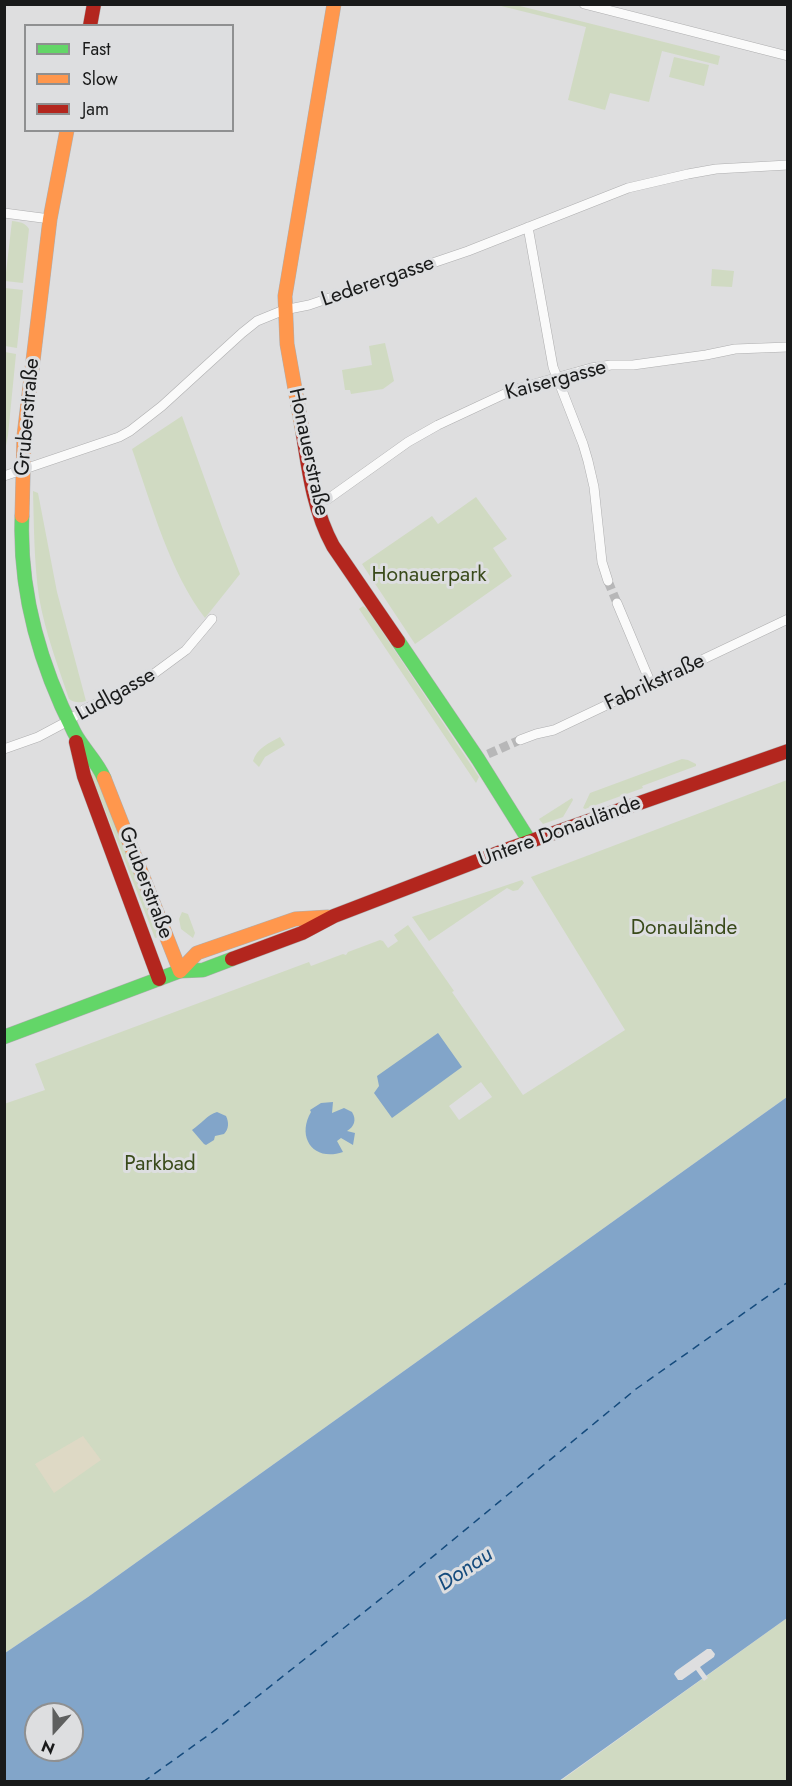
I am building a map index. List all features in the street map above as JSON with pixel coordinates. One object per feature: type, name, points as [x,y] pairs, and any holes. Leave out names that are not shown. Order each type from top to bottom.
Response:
[{"type":"main road","points":[[90,24],[94,4]]},
{"type":"main road","name":"Honauerstraße","points":[[334,4],[288,273],[284,310],[289,360],[316,503],[326,535],[483,756],[530,842]]},
{"type":"main road","name":"Gruberstraße","points":[[67,132],[50,219],[24,436],[21,533],[30,610],[44,662],[72,728],[84,776],[159,979]]},
{"type":"main road","name":"Gruberstraße","points":[[72,728],[101,771],[180,971]]},
{"type":"main road","name":"Untere Donaulände","points":[[4,1037],[180,971],[203,970],[302,933],[334,916],[530,842],[788,751]]},
{"type":"street","points":[[584,4],[788,56]]},
{"type":"street","name":"Lederergasse","points":[[4,476],[100,445],[130,431],[178,393],[242,333],[267,316],[309,305],[458,255],[628,188],[688,174],[788,165]]},
{"type":"street","points":[[4,213],[50,219]]},
{"type":"street","points":[[528,227],[553,367],[588,461],[594,488],[602,562],[608,581]]},
{"type":"street","name":"Kaisergasse","points":[[316,503],[328,499],[408,442],[438,425],[513,390],[591,368],[633,365],[735,349],[788,347]]},
{"type":"street","points":[[617,603],[651,684]]},
{"type":"street","name":"Ludlgasse","points":[[4,749],[72,728],[86,708],[136,686],[167,665],[186,650],[212,619]]},
{"type":"street","name":"Fabrikstraße","points":[[520,740],[554,730],[788,620]]},
{"type":"green space","points":[[497,5],[516,5],[720,56],[718,65],[662,51],[649,102],[610,93],[605,110],[568,100],[586,27]]},
{"type":"green space","points":[[674,57],[709,65],[704,86],[669,77]]},
{"type":"green space","points":[[12,221],[24,224],[29,229],[23,283],[5,281]]},
{"type":"green space","points":[[712,269],[734,271],[732,287],[711,286]]},
{"type":"green space","points":[[5,288],[23,290],[17,348],[5,346]]},
{"type":"green space","points":[[385,343],[394,381],[383,389],[351,394],[350,390],[345,390],[342,370],[372,365],[369,346]]},
{"type":"green space","points":[[5,352],[16,354],[5,451]]},
{"type":"green space","points":[[182,416],[240,574],[205,618],[172,559],[132,449]]},
{"type":"green space","points":[[33,491],[38,493],[57,592],[86,701],[84,702],[69,699],[45,623],[36,571]]},
{"type":"green space","name":"Honauerpark","points":[[476,497],[507,539],[493,548],[512,576],[415,644],[362,564],[432,516],[438,524]]},
{"type":"green space","points":[[363,606],[479,777],[476,783],[359,609]]},
{"type":"green space","points":[[280,737],[285,745],[265,757],[259,767],[253,761],[257,753]]},
{"type":"green space","points":[[682,759],[696,766],[642,786],[643,788],[583,808],[590,793]]},
{"type":"green space","points":[[92,772],[95,773],[159,937],[155,938]]},
{"type":"green space","points":[[787,780],[787,1097],[88,1597],[5,1653],[4,1104],[45,1090],[35,1064],[309,962],[311,966],[343,954],[346,955],[348,952],[380,940],[388,948],[398,941],[394,935],[408,925],[523,1095],[625,1030],[531,877]],"holes":[[[481,1082],[492,1097],[459,1120],[449,1106]]]},
{"type":"green space","points":[[572,798],[563,817],[543,824],[539,819]]},
{"type":"green space","points":[[522,880],[524,883],[518,890],[513,891],[507,888],[429,941],[412,917]]},
{"type":"green space","points":[[182,912],[188,914],[195,933],[193,938],[181,929],[179,919]]},
{"type":"green space","points":[[787,1618],[787,1781],[559,1782]]},
{"type":"sand","points":[[83,1436],[101,1460],[54,1493],[35,1464]]},
{"type":"water","points":[[438,1033],[462,1067],[392,1118],[374,1093],[379,1086],[377,1076]]},
{"type":"water","name":"Donau","points":[[787,1097],[787,1618],[559,1781],[5,1782],[5,1653],[88,1597]]},
{"type":"water","points":[[333,1102],[332,1113],[344,1108],[354,1115],[354,1123],[347,1131],[355,1133],[353,1145],[341,1138],[337,1141],[343,1152],[324,1154],[310,1146],[306,1131],[307,1122],[310,1110],[321,1103]]},
{"type":"water","points":[[217,1112],[226,1116],[228,1128],[224,1134],[215,1136],[214,1140],[206,1145],[192,1130]]},
{"type":"pier","points":[[707,1649],[711,1649],[715,1654],[700,1667],[708,1678],[704,1681],[696,1670],[682,1680],[678,1680],[674,1674],[676,1671]]},
{"type":"ferry route","points":[[143,1782],[210,1734],[402,1582],[636,1389],[788,1282]]},
{"type":"tunnel","points":[[608,581],[617,603]]},
{"type":"tunnel","points":[[488,754],[520,740]]},
{"type":"traffic: fast","points":[[22,516],[22,544],[28,600],[42,654],[51,681],[74,732],[104,778]]},
{"type":"traffic: fast","points":[[398,641],[478,759],[530,842]]},
{"type":"traffic: fast","points":[[4,1037],[180,971],[203,970],[232,959]]},
{"type":"traffic: slow","points":[[303,434],[287,344],[285,296],[334,4]]},
{"type":"traffic: slow","points":[[22,516],[24,436],[50,219],[67,132]]},
{"type":"traffic: slow","points":[[104,778],[180,971]]},
{"type":"traffic: slow","points":[[180,971],[197,953],[295,919],[328,917]]},
{"type":"traffic: jam","points":[[90,24],[94,4]]},
{"type":"traffic: jam","points":[[303,434],[313,491],[327,533],[333,546],[398,641]]},
{"type":"traffic: jam","points":[[76,742],[84,776],[159,979]]},
{"type":"traffic: jam","points":[[232,959],[302,933],[334,916],[511,848],[788,751]]},
{"type":"park label","name":"Donaulände","points":[[684,929]]},
{"type":"park label","name":"Parkbad","points":[[160,1165]]}]
